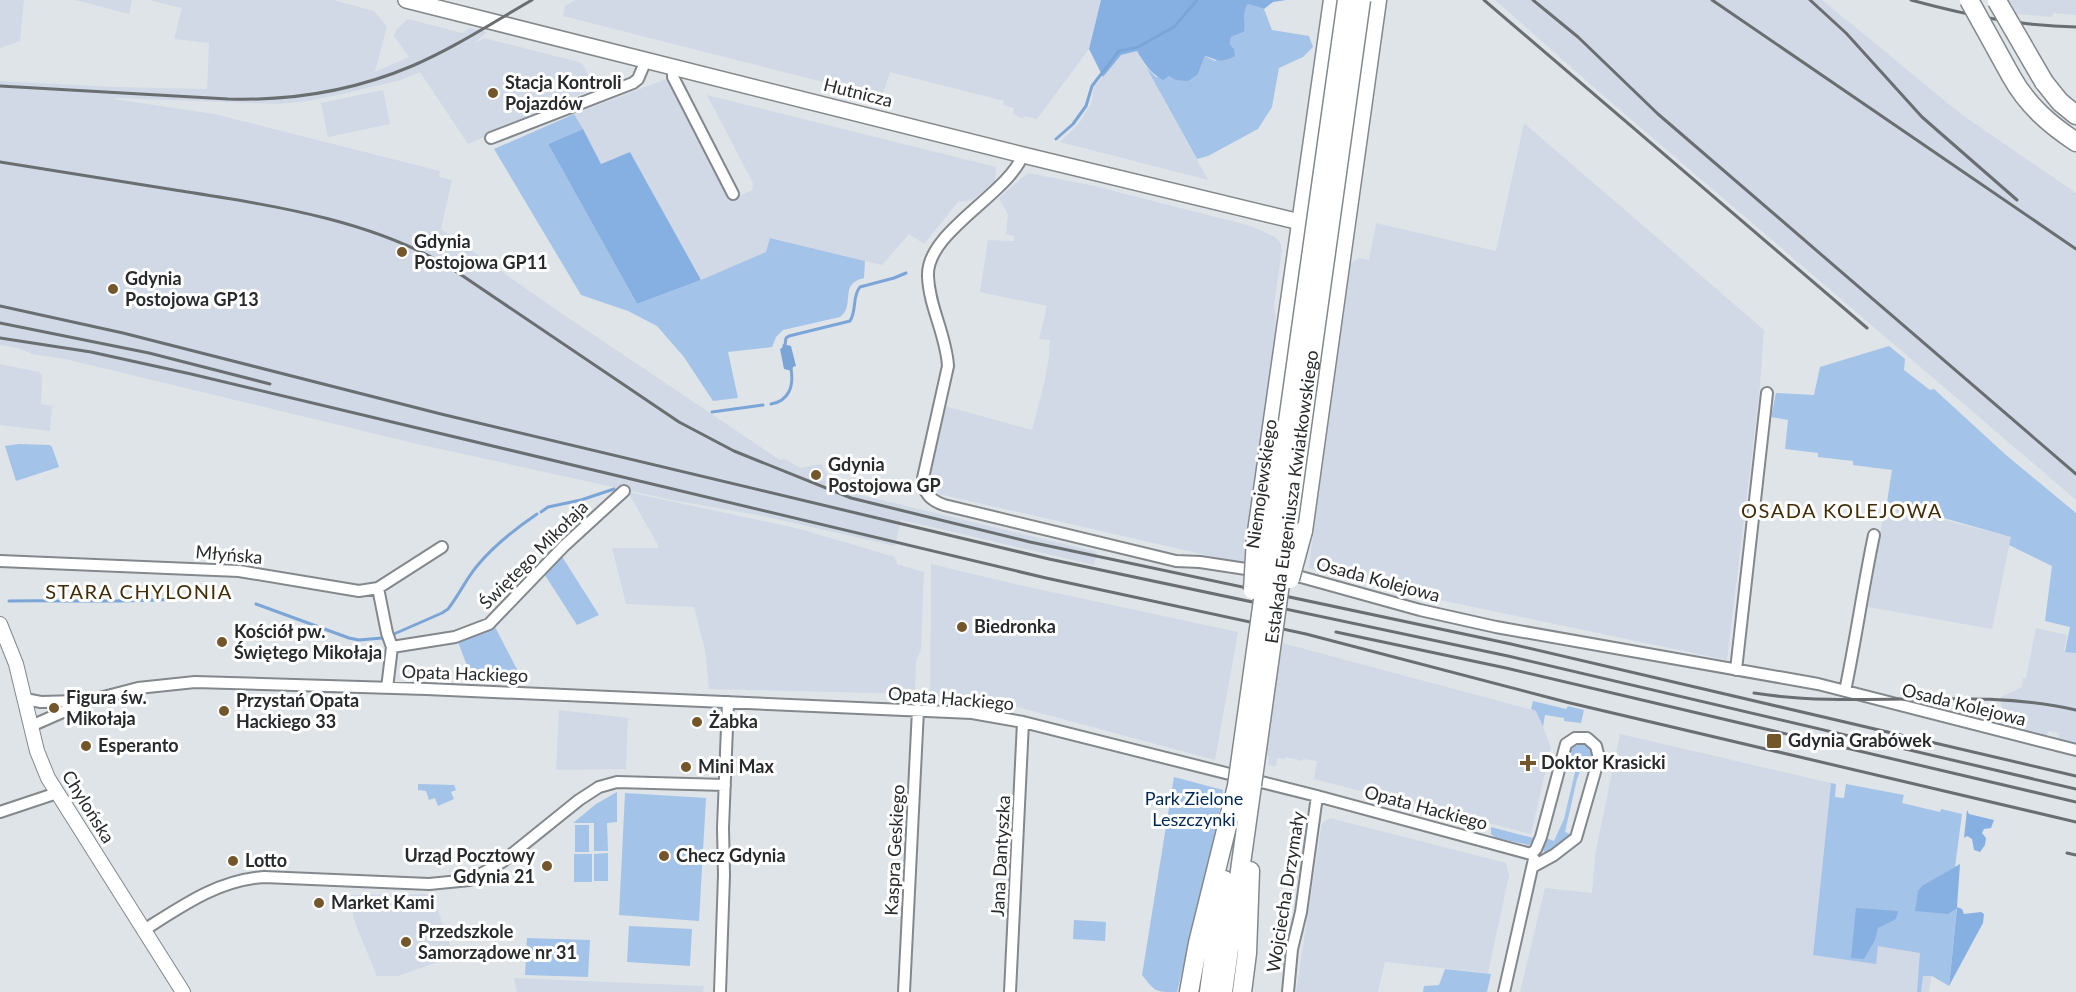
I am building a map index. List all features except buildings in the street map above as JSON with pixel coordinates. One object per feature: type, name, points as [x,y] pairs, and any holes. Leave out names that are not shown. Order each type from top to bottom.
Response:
[{"type":"highway","points":[[1262,657],[1253,585],[1256,539],[1333,0]]},
{"type":"highway","name":"Estakada Eugeniusza Kwiatkowskiego","points":[[1222,992],[1305,295],[1347,0]]},
{"type":"highway","name":"Estakada Eugeniusza Kwiatkowskiego","points":[[1262,657],[1361,0]]},
{"type":"highway","points":[[1262,657],[1303,531],[1377,0]]},
{"type":"highway","points":[[1969,0],[2020,92],[2037,112],[2076,142]]},
{"type":"highway","points":[[1997,0],[2044,82],[2060,102],[2076,115]]},
{"type":"highway","points":[[1190,992],[1198,943],[1245,786]]},
{"type":"highway","points":[[1242,992],[1247,953],[1245,786]]},
{"type":"highway","name":"Estakada Eugeniusza Kwiatkowskiego","points":[[1209,992],[1245,786]]},
{"type":"main road","name":"Hutnicza","points":[[406,0],[1300,222],[1310,231],[1322,235],[1344,231]]},
{"type":"street","points":[[491,138],[633,83],[638,79],[646,60]]},
{"type":"street","points":[[673,67],[673,77],[733,194]]},
{"type":"street","name":"Osada Kolejowa","points":[[1023,155],[1008,180],[951,231],[929,265],[929,286],[947,348],[948,366],[923,478],[926,494],[931,499],[944,505],[1176,561],[1200,562],[1301,577],[1420,610],[1496,627],[1845,691],[2076,750]]},
{"type":"street","name":"Niemojewskiego","points":[[1296,255],[1305,295],[1275,509],[1265,552],[1274,573],[1289,556],[1289,511],[1319,297],[1340,262]]},
{"type":"street","points":[[1736,670],[1767,393]]},
{"type":"street","name":"Świętego Mikołaja","points":[[392,647],[455,637],[489,624],[564,546],[624,491]]},
{"type":"street","points":[[1845,691],[1875,535]]},
{"type":"street","points":[[31,726],[88,701],[138,688],[195,682],[387,688],[392,647],[378,588],[442,547]]},
{"type":"street","name":"Młyńska","points":[[0,561],[211,568],[301,580],[352,590],[378,588]]},
{"type":"street","name":"Chylońska","points":[[0,624],[16,664],[37,751],[48,778],[183,992]]},
{"type":"street","name":"Opata Hackiego","points":[[387,688],[972,713],[1023,722],[1317,796],[1531,854]]},
{"type":"street","points":[[25,699],[41,702],[88,701]]},
{"type":"street","points":[[720,992],[728,702]]},
{"type":"street","name":"Kaspra Geskiego","points":[[904,992],[918,710]]},
{"type":"street","name":"Jana Dantyszka","points":[[1010,992],[1023,722]]},
{"type":"street","points":[[1504,992],[1534,866],[1534,858],[1531,854],[1541,837],[1566,744],[1575,738],[1590,740],[1596,746],[1599,758],[1576,838],[1554,855],[1534,866]]},
{"type":"street","points":[[144,930],[212,889],[246,878],[429,884],[470,879],[495,867],[590,792],[609,783],[628,781],[725,785]]},
{"type":"street","points":[[0,812],[57,793]]},
{"type":"street","name":"Wojciecha Drzymały","points":[[1288,992],[1292,949],[1302,912],[1317,796]]},
{"type":"shaded area","points":[[0,0],[24,0],[20,41],[0,48]]},
{"type":"shaded area","points":[[75,0],[132,0],[129,14]]},
{"type":"shaded area","points":[[149,0],[333,0],[374,11],[387,26],[375,72],[409,57],[394,36],[397,29],[408,19],[463,33],[470,28],[487,32],[473,44],[484,38],[582,63],[595,88],[468,144],[420,72],[401,80],[342,94],[278,104],[114,99],[214,114],[440,171],[439,177],[452,180],[441,229],[558,311],[780,460],[785,459],[800,468],[821,464],[834,486],[840,490],[1097,552],[1094,565],[901,520],[895,546],[413,443],[0,345],[0,81],[207,89],[209,43],[174,39],[182,8]]},
{"type":"shaded area","points":[[575,0],[1101,0],[1089,49],[1037,119],[1024,116],[1023,119],[1013,114],[1014,108],[1003,105],[1004,101],[890,72],[882,97],[563,16],[565,6]]},
{"type":"shaded area","points":[[1101,0],[1286,0],[1273,2],[1264,9],[1248,4],[1244,15],[1244,32],[1231,37],[1230,45],[1234,49],[1235,56],[1222,61],[1205,56],[1198,74],[1188,81],[1176,80],[1169,76],[1163,80],[1151,71],[1137,51],[1121,55],[1103,77],[1089,49]]},
{"type":"shaded area","points":[[1495,0],[1822,0],[1961,114],[2076,193],[2076,500],[1606,98]]},
{"type":"shaded area","points":[[2009,0],[2076,0],[2076,15],[2053,13],[2052,17],[2017,14]]},
{"type":"shaded area","points":[[1137,51],[1208,180],[1060,142],[1080,122],[1091,104],[1094,87],[1121,55]]},
{"type":"shaded area","points":[[669,78],[732,199],[752,190],[753,183],[707,95],[996,167],[995,182],[972,200],[958,202],[924,244],[909,234],[882,265],[771,238],[767,252],[701,280],[630,152],[601,164],[574,114]]},
{"type":"shaded area","points":[[383,90],[390,124],[328,137],[321,103]]},
{"type":"shaded area","points":[[1524,123],[1764,330],[1760,386],[1727,660],[1440,600],[1441,597],[1410,593],[1309,568],[1346,271],[1349,264],[1359,258],[1369,260],[1376,223],[1496,251]]},
{"type":"shaded area","points":[[583,129],[601,164],[630,152],[701,280],[637,304],[548,144]]},
{"type":"shaded area","points":[[1028,173],[1090,185],[1251,226],[1275,237],[1281,244],[1274,305],[1277,331],[1245,564],[939,494],[929,476],[945,406],[1032,430],[1049,356],[1050,340],[1039,339],[1047,306],[980,292],[988,240],[1014,241],[1014,236],[1006,234],[1008,215],[999,198]]},
{"type":"shaded area","points":[[783,344],[791,346],[796,366],[792,371],[784,369],[780,349]]},
{"type":"shaded area","points":[[0,364],[39,372],[42,375],[41,404],[52,406],[50,431],[0,425]]},
{"type":"shaded area","points":[[628,492],[800,529],[895,557],[897,564],[924,572],[921,649],[916,661],[915,694],[709,689],[705,650],[694,607],[626,604],[612,548],[658,548]]},
{"type":"shaded area","points":[[1885,505],[2011,537],[1992,629],[1868,607]]},
{"type":"shaded area","points":[[931,564],[1238,632],[1215,760],[1014,706],[930,697]]},
{"type":"shaded area","points":[[2036,628],[2067,635],[2064,651],[2076,653],[2076,744],[2058,739],[2059,733],[2049,731],[2046,736],[1999,725],[2002,712],[2001,697],[2022,687],[2023,678],[2026,678]]},
{"type":"shaded area","points":[[1249,634],[1536,711],[1551,747],[1531,834],[1314,779],[1317,761],[1277,758],[1276,766],[1268,765],[1269,756],[1233,751]]},
{"type":"shaded area","points":[[559,710],[628,718],[626,769],[556,770]]},
{"type":"shaded area","points":[[1620,734],[1831,783],[1813,955],[1941,914],[1929,992],[1520,992],[1545,888],[1592,893],[1595,855]]},
{"type":"shaded area","points":[[1967,810],[1969,814],[1994,820],[1991,828],[1984,829],[1982,833],[1986,838],[1985,845],[1980,852],[1974,850],[1972,839],[1967,836],[1964,838]]},
{"type":"shaded area","points":[[1330,818],[1506,863],[1509,876],[1488,973],[1385,962],[1378,992],[1296,992],[1322,823]]},
{"type":"shaded area","points":[[1960,864],[1957,907],[1962,909],[1964,914],[1981,912],[1984,914],[1983,923],[1949,986],[1957,908],[1948,914],[1915,911],[1918,891],[1922,886]]},
{"type":"shaded area","name":"Przedszkole Samorządowe nr 31","points":[[432,894],[454,956],[398,976],[377,976],[357,928],[351,895]]},
{"type":"shaded area","points":[[1856,908],[1898,911],[1896,919],[1878,928],[1875,940],[1864,959],[1851,958]]},
{"type":"shaded area","points":[[514,978],[704,986],[703,992],[517,992]]},
{"type":"green space","points":[[1248,4],[1264,9],[1272,30],[1309,36],[1313,47],[1303,57],[1279,68],[1272,107],[1258,129],[1208,156],[1197,159],[1146,67],[1156,77],[1198,74],[1205,56],[1215,61],[1230,45],[1231,37],[1244,32],[1243,12]]},
{"type":"green space","points":[[574,114],[583,129],[548,144],[637,304],[766,252],[770,238],[865,261],[864,278],[856,281],[849,290],[845,312],[840,317],[783,330],[776,337],[772,347],[728,352],[738,398],[713,401],[684,357],[657,326],[628,311],[581,295],[494,149]]},
{"type":"green space","points":[[1889,346],[1905,359],[1904,370],[1930,390],[1934,389],[2006,455],[2076,513],[2076,653],[2065,652],[2070,627],[2045,621],[2052,566],[2009,545],[2011,537],[1887,502],[1892,470],[1853,465],[1853,461],[1818,457],[1818,453],[1785,449],[1788,420],[1771,417],[1776,393],[1814,395],[1820,367]]},
{"type":"green space","points":[[50,445],[59,467],[16,481],[5,446]]},
{"type":"green space","points":[[561,555],[599,615],[577,625],[543,572]]},
{"type":"green space","points":[[494,625],[523,681],[472,679],[458,642],[489,630]]},
{"type":"green space","points":[[1533,701],[1566,709],[1568,706],[1584,710],[1581,723],[1545,715],[1543,727],[1536,711],[1531,709]]},
{"type":"green space","points":[[1580,744],[1586,745],[1593,752],[1594,762],[1586,758],[1582,767],[1566,763],[1569,749]]},
{"type":"green space","points":[[1576,768],[1581,769],[1565,832],[1573,835],[1546,853],[1543,850],[1546,838],[1554,841],[1564,819]]},
{"type":"green space","name":"Park Zielone Leszczynki","points":[[1174,777],[1223,790],[1215,839],[1177,992],[1164,992],[1156,990],[1142,975]]},
{"type":"green space","points":[[1831,783],[1836,784],[1835,797],[1844,798],[1846,784],[1904,795],[1902,803],[1940,812],[1941,809],[1962,814],[1955,867],[1922,887],[1957,907],[1949,986],[1932,976],[1923,976],[1921,992],[1917,992],[1920,953],[1878,946],[1876,964],[1813,955]]},
{"type":"green space","points":[[418,784],[454,785],[456,790],[451,792],[454,799],[438,806],[435,798],[429,800],[426,791],[418,790]]},
{"type":"green space","points":[[617,792],[617,822],[607,823],[608,851],[594,851],[594,823],[573,823],[596,804]]},
{"type":"green space","points":[[625,793],[706,798],[699,921],[619,915]]},
{"type":"green space","points":[[575,825],[589,825],[589,852],[575,852]]},
{"type":"green space","points":[[1491,827],[1537,839],[1529,845],[1496,838],[1491,834]]},
{"type":"green space","points":[[608,853],[608,881],[594,881],[594,854]]},
{"type":"green space","points":[[574,854],[592,854],[592,882],[574,882]]},
{"type":"green space","points":[[1074,920],[1106,922],[1105,941],[1073,939]]},
{"type":"green space","points":[[629,926],[692,929],[690,966],[627,962]]},
{"type":"green space","points":[[527,938],[590,940],[588,977],[525,975]]},
{"type":"green space","points":[[1445,969],[1491,974],[1487,992],[1423,992],[1424,986],[1439,985]]},
{"type":"waterway","points":[[1056,139],[1073,124],[1086,106],[1092,86],[1119,51],[1138,47],[1174,27],[1197,0]]},
{"type":"waterway","points":[[785,345],[786,338],[789,336],[850,321],[860,287],[906,273]]},
{"type":"waterway","points":[[771,404],[782,400],[789,392],[792,381],[791,369]]},
{"type":"waterway","points":[[712,412],[763,405]]},
{"type":"waterway","points":[[541,512],[548,507],[581,500],[614,489]]},
{"type":"waterway","points":[[394,634],[448,609],[469,576],[490,551],[537,514]]},
{"type":"waterway","points":[[9,601],[174,599]]},
{"type":"waterway","points":[[256,604],[349,638],[359,640],[382,638]]},
{"type":"railway","points":[[0,86],[228,99],[275,98],[322,93],[390,75],[428,59],[532,0]]},
{"type":"railway","points":[[1484,0],[1867,328]]},
{"type":"railway","points":[[1533,0],[1578,37],[1658,114],[2076,474]]},
{"type":"railway","points":[[1712,0],[2076,249]]},
{"type":"railway","points":[[1810,0],[1846,33],[1922,117],[2017,200]]},
{"type":"railway","points":[[1911,0],[1993,19],[2076,27]]},
{"type":"railway","points":[[0,162],[283,208],[319,216],[389,238],[454,270],[679,422],[734,451],[851,498],[1030,542],[1511,644],[2076,776]]},
{"type":"railway","points":[[0,306],[123,333],[441,414],[1049,559],[1508,656],[2076,789]]},
{"type":"railway","points":[[0,323],[149,353],[270,384]]},
{"type":"railway","points":[[0,338],[91,352],[191,374],[1046,578],[1306,634],[1566,702],[2076,822]]},
{"type":"railway","points":[[1336,632],[1506,668],[2076,802]]},
{"type":"railway","points":[[1754,693],[1794,698],[1996,700],[2036,703],[2076,710]]},
{"type":"railway","points":[[2067,853],[2076,855]]},
{"type":"place","name":"Stacja Kontroli Pojazdów","points":[[493,93]]},
{"type":"place","name":"Gdynia Postojowa GP11","points":[[402,252]]},
{"type":"place","name":"Gdynia Postojowa GP13","points":[[113,289]]},
{"type":"place","name":"Gdynia Postojowa GP","points":[[816,475]]},
{"type":"place","name":"Biedronka","points":[[962,627]]},
{"type":"place","name":"Kościół pw. Świętego Mikołaja","points":[[222,642]]},
{"type":"place","name":"Figura św. Mikołaja","points":[[54,708]]},
{"type":"place","name":"Przystań Opata Hackiego 33","points":[[224,711]]},
{"type":"place","name":"Żabka","points":[[697,722]]},
{"type":"place","name":"Gdynia Grabówek","points":[[1774,741]]},
{"type":"place","name":"Esperanto","points":[[86,746]]},
{"type":"place","name":"Doktor Krasicki","points":[[1528,763]]},
{"type":"place","name":"Mini Max","points":[[686,767]]},
{"type":"place","name":"Checz Gdynia","points":[[664,856]]},
{"type":"place","name":"Lotto","points":[[233,861]]},
{"type":"place","name":"Urząd Pocztowy Gdynia 21","points":[[547,866]]},
{"type":"place","name":"Market Kami","points":[[319,903]]},
{"type":"place","name":"Przedszkole Samorządowe nr 31","points":[[406,942]]},
{"type":"district","name":"OSADA KOLEJOWA","points":[[1842,511]]},
{"type":"district","name":"STARA CHYLONIA","points":[[139,592]]}]
